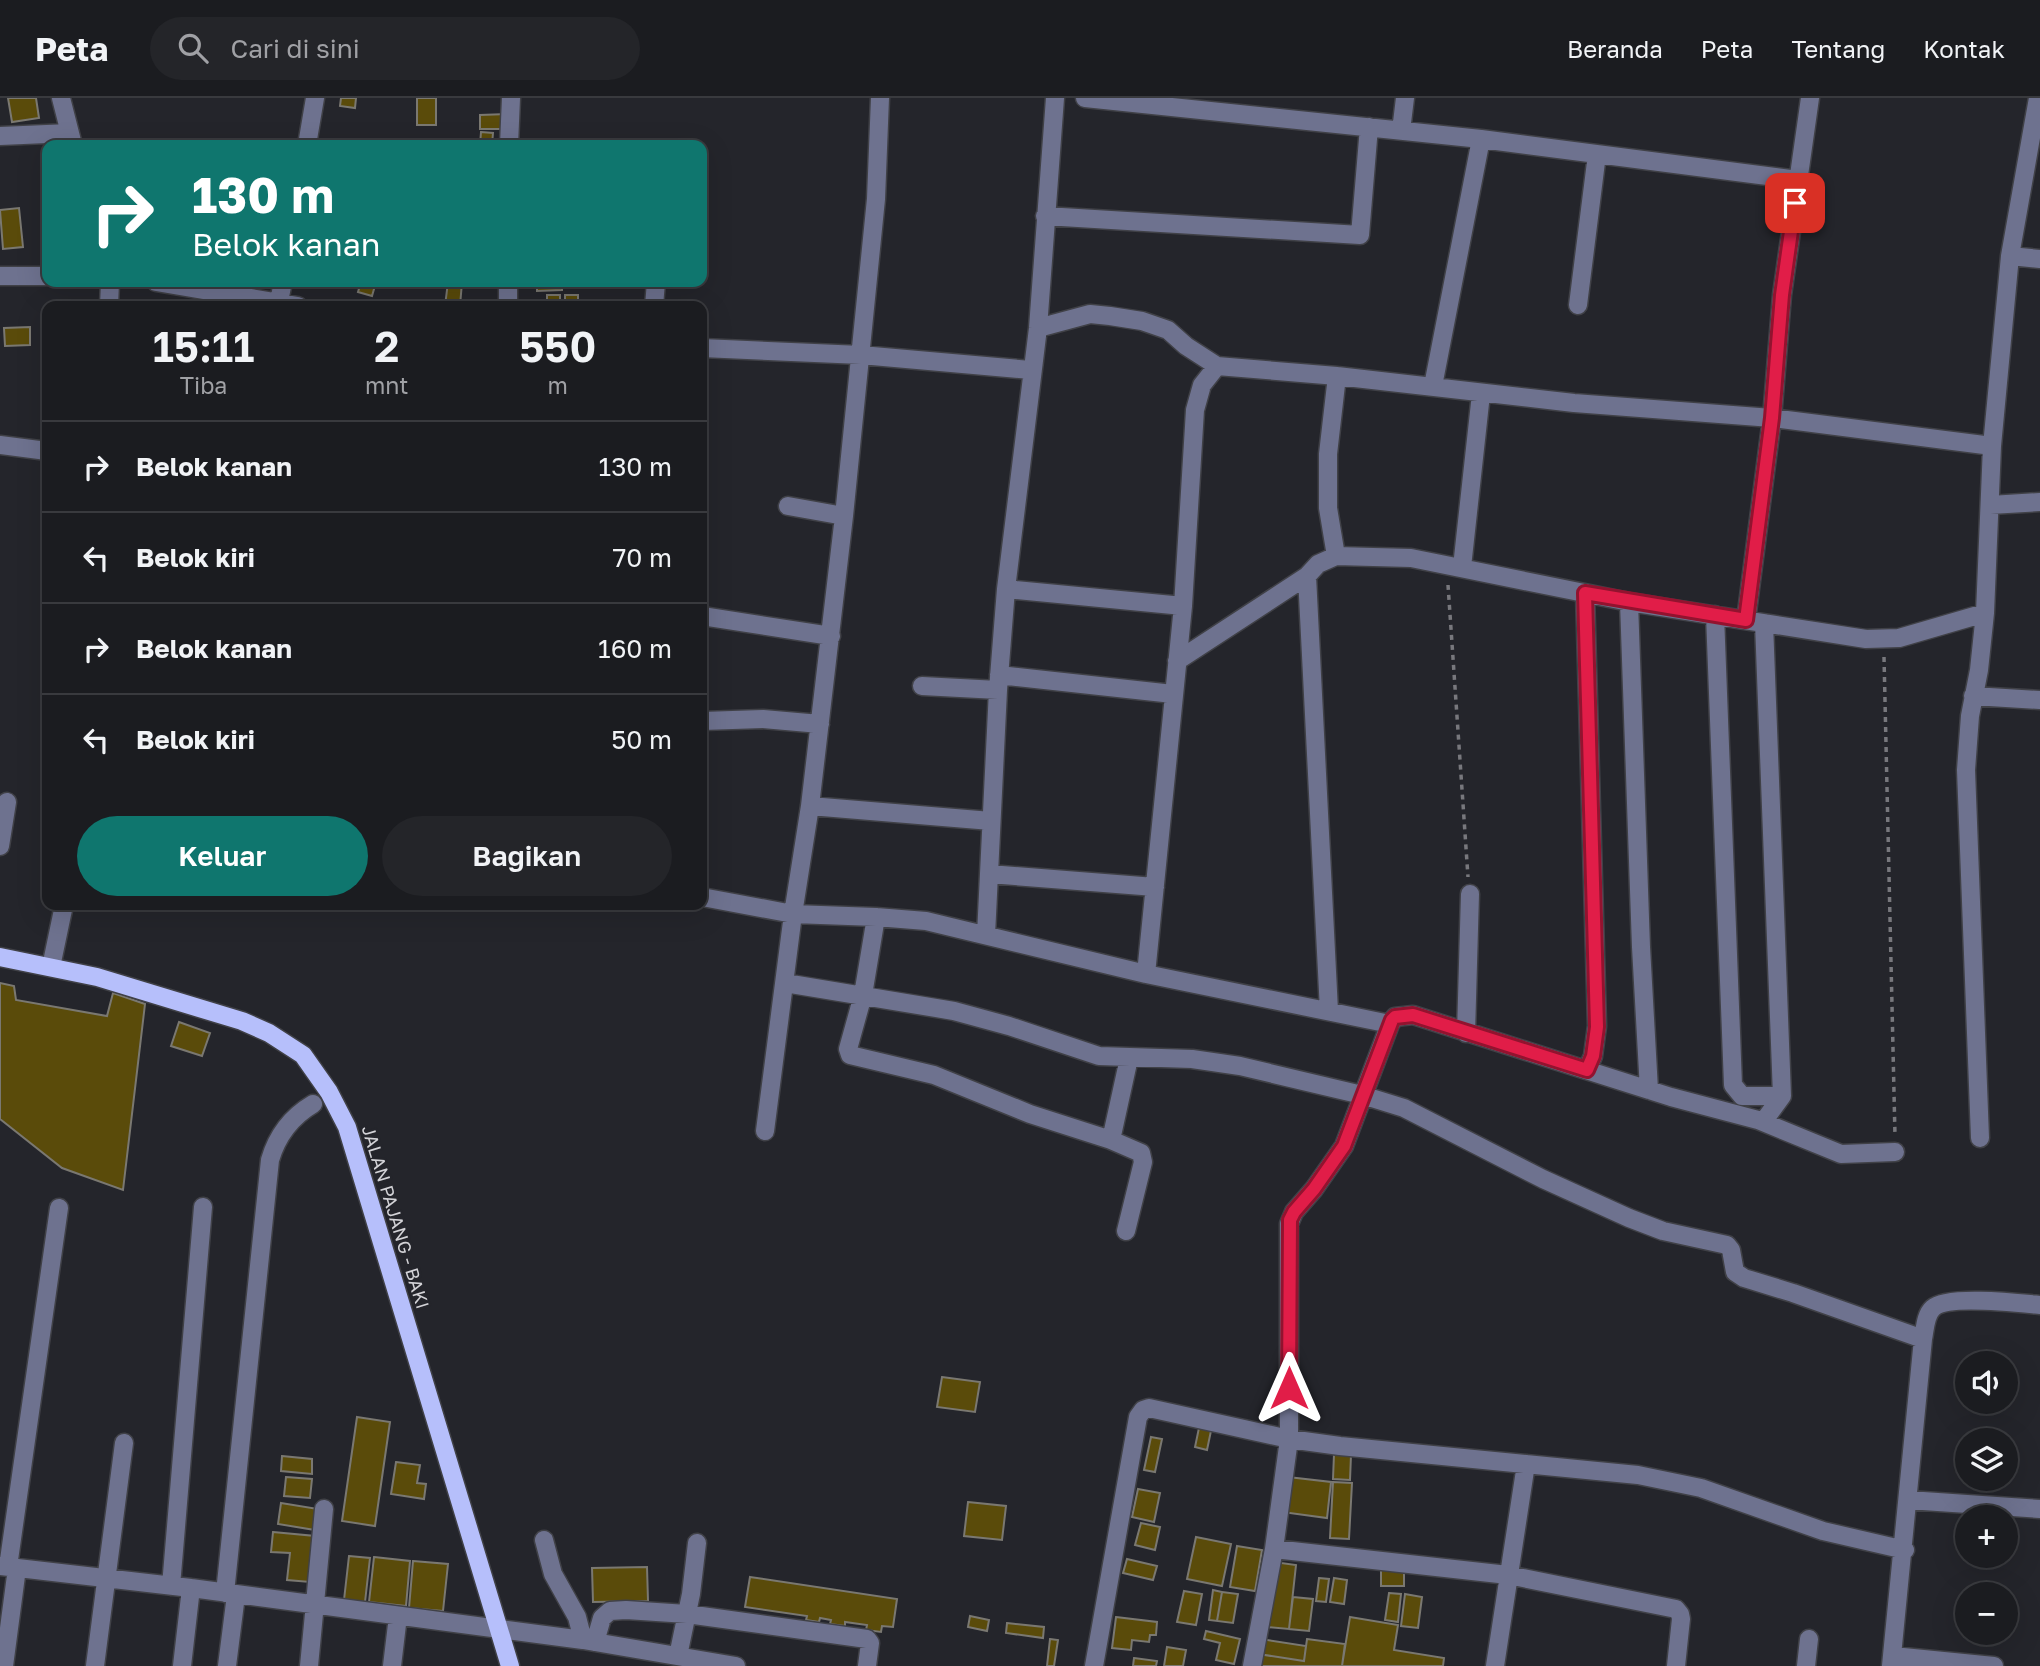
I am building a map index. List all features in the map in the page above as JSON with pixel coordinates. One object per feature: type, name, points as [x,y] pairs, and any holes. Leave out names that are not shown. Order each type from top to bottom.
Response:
[{"type":"main road","name":"JALAN PAJANG - BAKI","points":[[0,957],[97,977],[242,1021],[269,1033],[303,1055],[325,1086],[347,1126],[510,1666]]},
{"type":"street","points":[[0,136],[72,139],[61,98]]},
{"type":"street","points":[[308,140],[315,98]]},
{"type":"street","points":[[509,140],[511,98]]},
{"type":"street","points":[[765,1131],[831,636],[876,199],[880,98]]},
{"type":"street","points":[[986,935],[998,682],[1006,589],[1038,328],[1055,98]]},
{"type":"street","points":[[1085,98],[1481,139],[1798,180]]},
{"type":"street","points":[[1401,131],[1405,98]]},
{"type":"street","points":[[1763,1122],[1782,1096],[1755,621],[1782,295],[1810,98]]},
{"type":"street","points":[[1980,1138],[1966,770],[1985,613],[1992,446],[2010,256],[2034,100]]},
{"type":"street","points":[[1045,216],[1360,235],[1369,127]]},
{"type":"street","points":[[1433,387],[1481,139]]},
{"type":"street","points":[[1578,305],[1597,154]]},
{"type":"street","points":[[2010,256],[2040,259]]},
{"type":"street","points":[[0,276],[42,276]]},
{"type":"street","points":[[183,287],[258,301]]},
{"type":"street","points":[[1038,328],[1090,314],[1142,321],[1168,330],[1186,346],[1217,366],[1337,376],[1481,394],[1772,418],[1992,446]]},
{"type":"street","points":[[707,348],[861,355],[1031,370]]},
{"type":"street","points":[[1146,974],[1183,606],[1195,411],[1202,385],[1217,366]]},
{"type":"street","points":[[1336,556],[1328,509],[1328,453],[1337,376]]},
{"type":"street","points":[[1454,566],[1481,394]]},
{"type":"street","points":[[0,445],[42,450]]},
{"type":"street","points":[[1990,505],[2040,502]]},
{"type":"street","points":[[788,506],[844,516]]},
{"type":"street","points":[[1177,661],[1307,576],[1315,566],[1336,556],[1410,558],[1629,602],[1866,639],[1899,638],[1985,613]]},
{"type":"street","points":[[1307,576],[1329,1011]]},
{"type":"street","points":[[1006,589],[1183,606]]},
{"type":"street","points":[[1585,593],[1597,1027],[1593,1056],[1587,1070]]},
{"type":"street","points":[[1629,602],[1648,1090]]},
{"type":"street","points":[[1715,615],[1733,1085],[1742,1096],[1782,1096]]},
{"type":"street","points":[[707,617],[831,636]]},
{"type":"street","points":[[922,686],[998,682],[1173,694]]},
{"type":"street","points":[[1973,696],[2040,700]]},
{"type":"street","points":[[707,721],[764,719],[820,724]]},
{"type":"street","points":[[0,846],[7,802]]},
{"type":"street","points":[[810,806],[991,821]]},
{"type":"street","points":[[989,874],[1155,887]]},
{"type":"street","points":[[1466,1033],[1470,894]]},
{"type":"street","points":[[707,898],[793,914],[926,922],[1146,974],[1390,1024]]},
{"type":"street","points":[[51,967],[63,910]]},
{"type":"street","points":[[876,917],[863,995],[848,1049],[850,1055],[934,1075],[1030,1114],[1111,1140],[1141,1153],[1143,1156],[1125,1231]]},
{"type":"street","points":[[785,983],[954,1011],[1099,1056],[1192,1059],[1240,1066],[1362,1095],[1404,1108],[1544,1179],[1629,1218],[1663,1231],[1727,1245],[1731,1250],[1735,1272],[1744,1278],[1923,1339]]},
{"type":"street","points":[[1252,1666],[1274,1549],[1289,1439],[1289,1224],[1344,1146],[1395,1017],[1413,1015],[1648,1090],[1763,1122],[1841,1154],[1895,1152]]},
{"type":"street","points":[[1111,1140],[1129,1058]]},
{"type":"street","points":[[227,1666],[230,1594],[270,1160],[276,1139],[292,1120],[313,1104]]},
{"type":"street","points":[[171,1586],[203,1207]]},
{"type":"street","points":[[4,1666],[8,1567],[59,1208]]},
{"type":"street","points":[[1994,1666],[1892,1661],[1905,1550],[1923,1339],[1929,1313],[1934,1306],[1977,1300],[2040,1305]]},
{"type":"street","points":[[1094,1666],[1140,1413],[1145,1409],[1289,1439],[1638,1475],[1701,1488],[1823,1531],[1905,1550]]},
{"type":"street","points":[[95,1666],[124,1443]]},
{"type":"street","points":[[1495,1666],[1526,1464]]},
{"type":"street","points":[[1908,1500],[2040,1509]]},
{"type":"street","points":[[309,1666],[324,1509]]},
{"type":"street","points":[[544,1540],[553,1574],[589,1641]]},
{"type":"street","points":[[678,1656],[697,1543]]},
{"type":"street","points":[[1274,1549],[1508,1576],[1676,1609],[1681,1619],[1676,1666]]},
{"type":"street","points":[[8,1567],[191,1588],[589,1641],[735,1666]]},
{"type":"street","points":[[182,1666],[191,1588]]},
{"type":"street","points":[[589,1641],[602,1618],[610,1611],[626,1609],[687,1614],[867,1639],[870,1643],[867,1666]]},
{"type":"street","points":[[392,1666],[398,1616]]},
{"type":"street","points":[[1806,1666],[1809,1639]]},
{"type":"path","points":[[1454,566],[1470,894]]},
{"type":"path","points":[[1884,638],[1895,1152]]},
{"type":"building","points":[[8,98],[36,98],[39,118],[12,122]]},
{"type":"building","points":[[341,98],[356,98],[355,108],[340,106]]},
{"type":"building","points":[[417,98],[436,98],[436,125],[417,125]]},
{"type":"building","points":[[507,114],[508,129],[480,129],[480,115]]},
{"type":"building","points":[[481,132],[493,133],[492,140],[480,140]]},
{"type":"building","points":[[19,208],[23,247],[3,249],[0,210]]},
{"type":"building","points":[[360,287],[375,287],[372,296],[358,292]]},
{"type":"building","points":[[447,287],[462,287],[460,301],[446,301]]},
{"type":"building","points":[[537,287],[562,287],[562,290],[537,291]]},
{"type":"building","points":[[547,295],[560,295],[560,301],[547,301]]},
{"type":"building","points":[[565,295],[578,295],[578,301],[565,301]]},
{"type":"building","points":[[30,327],[30,345],[5,346],[4,328]]},
{"type":"building","points":[[0,983],[14,986],[16,1000],[107,1016],[113,993],[145,1004],[123,1190],[62,1168],[0,1119]]},
{"type":"building","points":[[179,1022],[210,1033],[202,1056],[171,1046]]},
{"type":"building","points":[[942,1377],[980,1382],[975,1412],[937,1407]]},
{"type":"building","points":[[357,1417],[390,1422],[375,1526],[342,1521]]},
{"type":"building","points":[[1200,1423],[1212,1426],[1207,1450],[1195,1447]]},
{"type":"building","points":[[1151,1437],[1162,1439],[1155,1472],[1144,1470]]},
{"type":"building","points":[[1334,1454],[1351,1455],[1350,1480],[1333,1479]]},
{"type":"building","points":[[282,1456],[312,1459],[312,1474],[281,1471]]},
{"type":"building","points":[[396,1462],[420,1465],[417,1483],[426,1484],[424,1499],[391,1494]]},
{"type":"building","points":[[286,1477],[312,1479],[310,1498],[284,1496]]},
{"type":"building","points":[[1288,1477],[1331,1482],[1327,1518],[1282,1512]]},
{"type":"building","points":[[1333,1482],[1352,1483],[1349,1539],[1330,1538]]},
{"type":"building","points":[[1138,1489],[1160,1493],[1154,1522],[1132,1517]]},
{"type":"building","points":[[968,1502],[1006,1506],[1002,1540],[964,1536]]},
{"type":"building","points":[[281,1503],[318,1509],[315,1530],[278,1524]]},
{"type":"building","points":[[1141,1523],[1160,1527],[1155,1550],[1135,1545]]},
{"type":"building","points":[[273,1532],[315,1536],[310,1582],[287,1580],[290,1553],[271,1552]]},
{"type":"building","points":[[1196,1537],[1231,1544],[1222,1586],[1187,1579]]},
{"type":"building","points":[[1237,1546],[1262,1550],[1255,1591],[1230,1587]]},
{"type":"building","points":[[349,1556],[370,1558],[365,1602],[344,1600]]},
{"type":"building","points":[[374,1557],[410,1561],[406,1606],[369,1602]]},
{"type":"building","points":[[1127,1559],[1157,1566],[1153,1580],[1123,1573]]},
{"type":"building","points":[[413,1561],[448,1564],[443,1611],[409,1608]]},
{"type":"building","points":[[1274,1562],[1296,1565],[1289,1629],[1267,1627]]},
{"type":"building","points":[[647,1567],[648,1601],[593,1602],[592,1568]]},
{"type":"building","points":[[1381,1570],[1404,1570],[1404,1586],[1381,1586]]},
{"type":"building","points":[[750,1577],[897,1599],[893,1627],[882,1626],[881,1632],[866,1630],[867,1625],[845,1622],[845,1626],[830,1624],[831,1620],[820,1618],[819,1622],[806,1620],[807,1616],[745,1607]]},
{"type":"building","points":[[1319,1578],[1329,1579],[1326,1602],[1316,1601]]},
{"type":"building","points":[[1334,1578],[1347,1580],[1344,1604],[1330,1602]]},
{"type":"building","points":[[1213,1590],[1222,1592],[1217,1621],[1209,1620]]},
{"type":"building","points":[[1184,1591],[1202,1594],[1196,1625],[1177,1622]]},
{"type":"building","points":[[1222,1592],[1238,1594],[1233,1623],[1217,1621]]},
{"type":"building","points":[[1389,1593],[1401,1594],[1398,1622],[1385,1620]]},
{"type":"building","points":[[1405,1594],[1422,1597],[1418,1628],[1401,1626]]},
{"type":"building","points":[[1293,1597],[1313,1599],[1309,1631],[1289,1629]]},
{"type":"building","points":[[970,1616],[989,1620],[987,1631],[968,1627]]},
{"type":"building","points":[[1116,1617],[1157,1622],[1156,1635],[1150,1635],[1149,1642],[1132,1640],[1131,1650],[1112,1648]]},
{"type":"building","points":[[1350,1617],[1398,1625],[1394,1650],[1444,1658],[1443,1666],[1342,1666]]},
{"type":"building","points":[[1007,1623],[1044,1627],[1043,1638],[1006,1633]]},
{"type":"building","points":[[1206,1631],[1240,1639],[1234,1664],[1216,1660],[1220,1643],[1204,1639]]},
{"type":"building","points":[[1050,1639],[1058,1640],[1054,1666],[1047,1666]]},
{"type":"building","points":[[1261,1639],[1306,1646],[1304,1661],[1258,1654]]},
{"type":"building","points":[[1307,1639],[1345,1644],[1342,1666],[1257,1666],[1258,1654],[1304,1661]]},
{"type":"building","points":[[1167,1647],[1186,1650],[1183,1666],[1164,1666]]},
{"type":"building","points":[[1134,1658],[1157,1661],[1156,1666],[1133,1666]]},
{"type":"route","points":[[1289,1388],[1290,1220],[1344,1146],[1392,1020],[1395,1017],[1413,1015],[1587,1070],[1593,1056],[1597,1027],[1596,951],[1585,593],[1746,620],[1772,418],[1782,295],[1795,203]]}]
